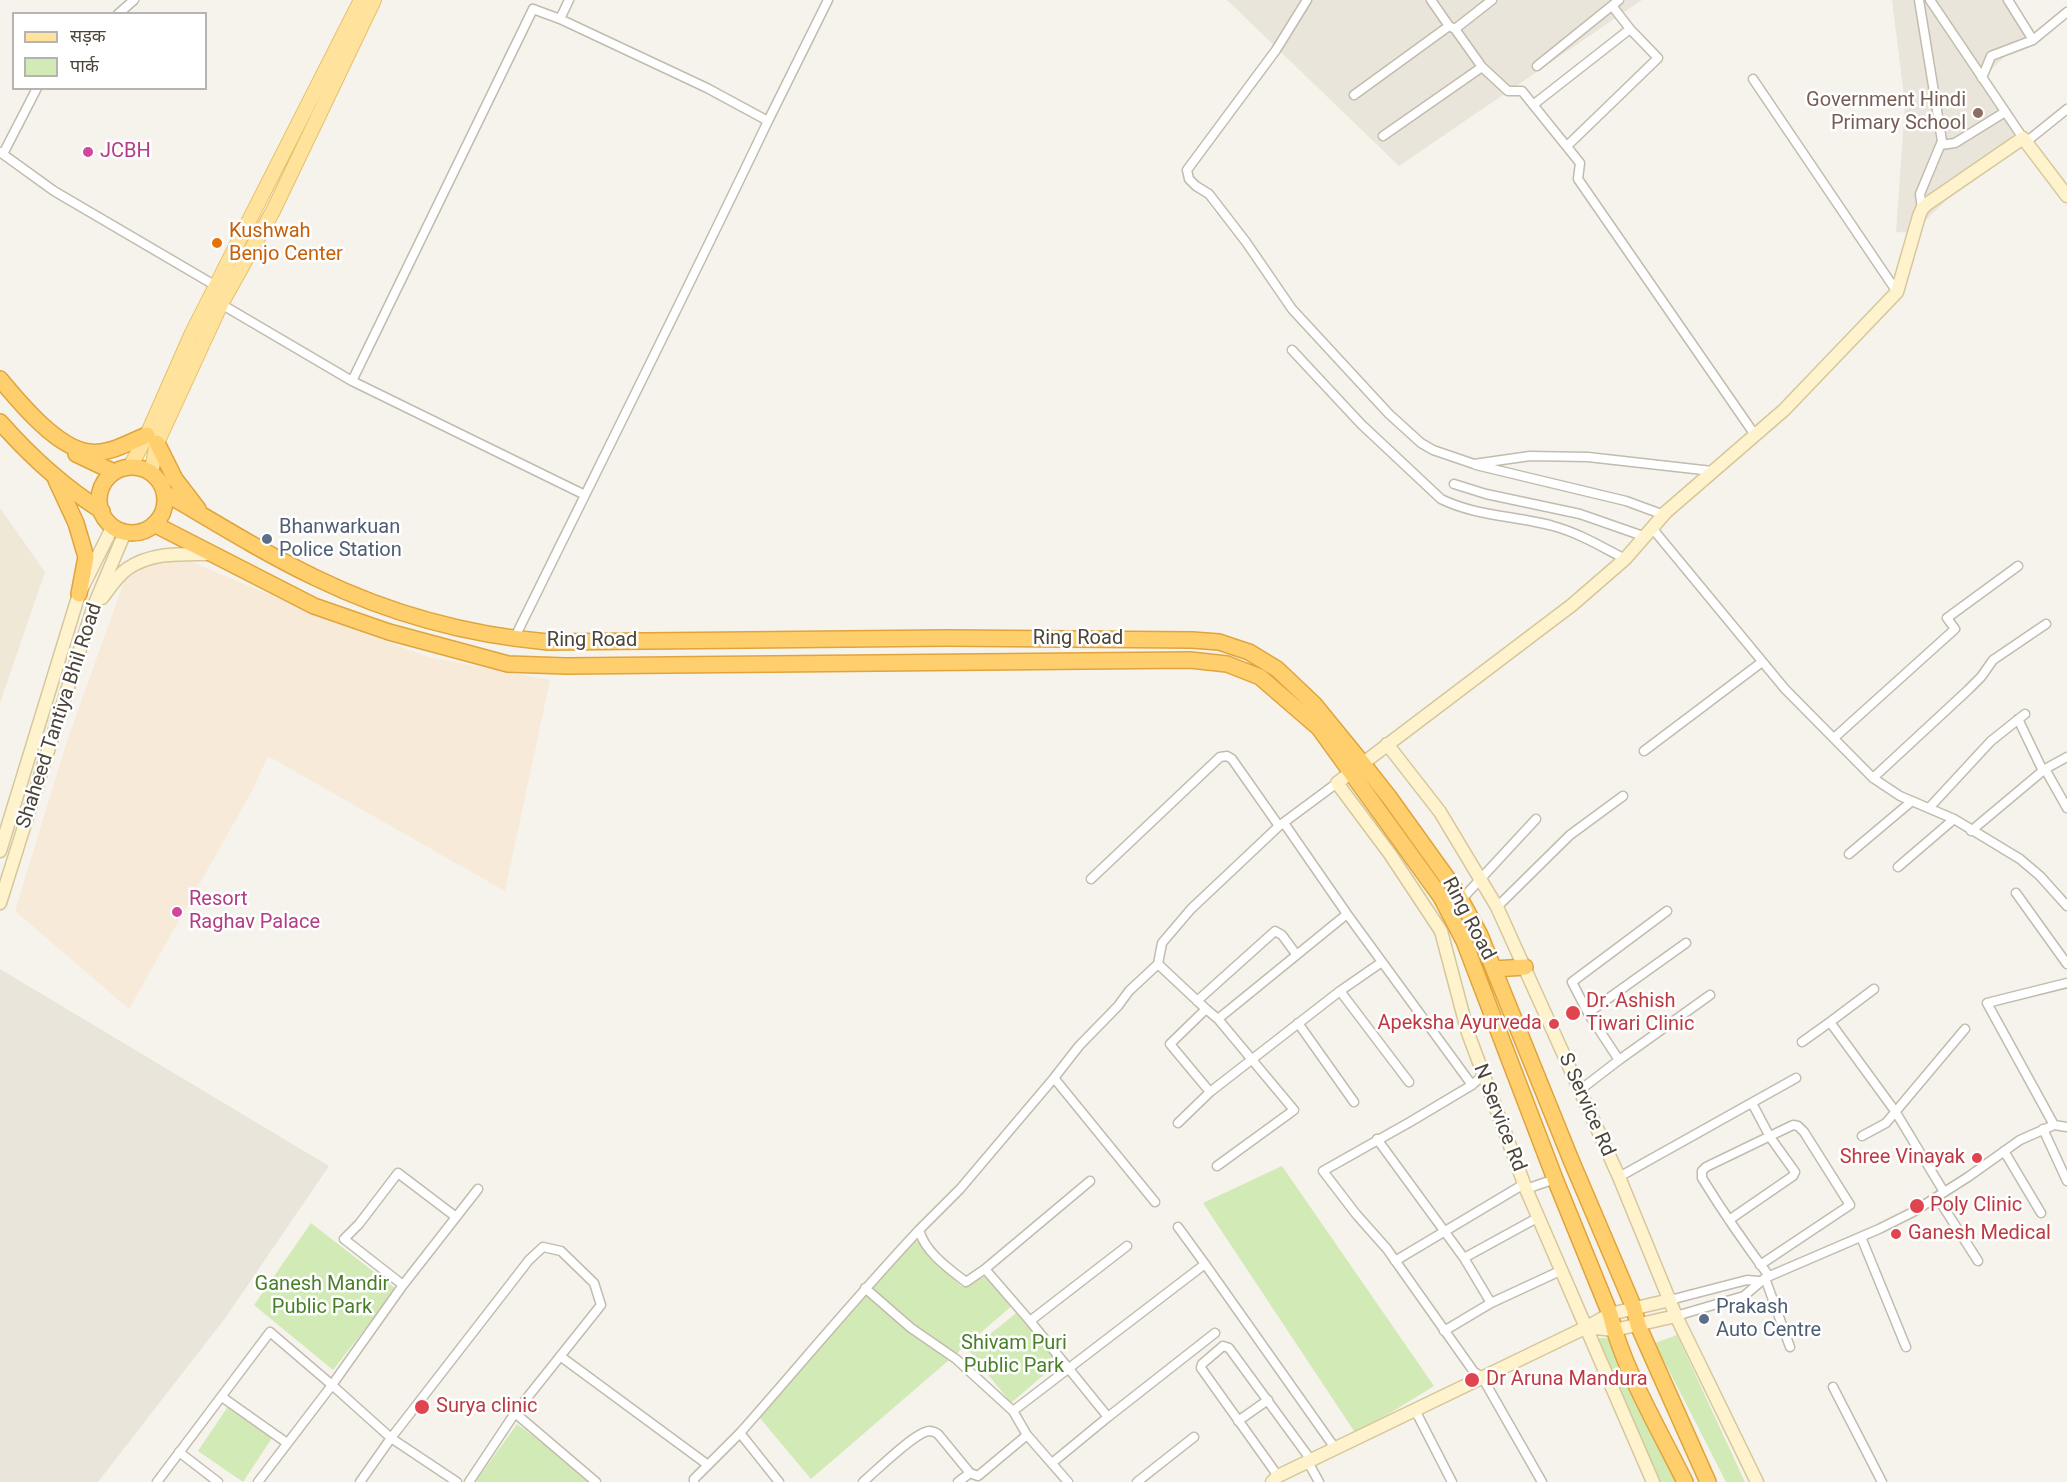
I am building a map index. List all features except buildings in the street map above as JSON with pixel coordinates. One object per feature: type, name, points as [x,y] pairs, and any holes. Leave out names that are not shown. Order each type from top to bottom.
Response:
[{"type":"highway","points":[[0,379],[54,434],[76,448],[89,452],[104,451],[152,439],[175,479],[206,517]]},
{"type":"highway","points":[[0,384],[14,405],[49,436],[79,456],[114,472]]},
{"type":"highway","points":[[0,422],[53,474],[77,495],[102,512],[119,529],[141,532],[154,524],[164,510],[165,493],[160,482],[151,472],[130,467],[114,472],[104,483],[100,504],[102,512]]},
{"type":"highway","points":[[53,474],[76,523],[86,557],[80,594]]},
{"type":"highway","name":"Ring Road","points":[[165,493],[316,578],[408,615],[514,639],[548,642],[947,638],[1192,640],[1219,642],[1249,652],[1277,669],[1314,704],[1441,897],[1464,941],[1555,1179],[1610,1314],[1614,1330]]},
{"type":"highway","name":"Ring Road","points":[[154,524],[314,606],[389,632],[508,664],[578,666],[1190,660],[1227,664],[1260,677],[1319,728],[1389,797],[1461,900],[1480,935],[1634,1308],[1638,1325]]},
{"type":"highway","points":[[1494,969],[1525,968]]},
{"type":"highway","points":[[1638,1325],[1708,1482]]},
{"type":"highway","points":[[1614,1330],[1630,1370],[1685,1482]]},
{"type":"main road","points":[[151,472],[152,439],[192,333],[361,0]]},
{"type":"main road","points":[[130,467],[152,439],[221,304],[273,211],[374,0]]},
{"type":"street","points":[[120,12],[134,0]]},
{"type":"street","points":[[560,18],[569,0]]},
{"type":"street","points":[[514,639],[828,0]]},
{"type":"street","points":[[1431,0],[1482,67],[1508,91],[1522,91],[1580,163],[1578,179],[1755,435]]},
{"type":"street","points":[[1354,95],[1492,0]]},
{"type":"street","points":[[694,1482],[694,1479],[740,1433],[830,1331],[865,1288],[960,1189],[1079,1046],[1118,1006],[1129,991],[1158,964],[1162,942],[1191,909],[1281,824],[1572,605],[1625,559],[1664,515],[1784,410],[1897,292],[1922,209],[1920,194],[1941,145],[1942,137],[1919,0]]},
{"type":"street","points":[[1930,0],[2024,140],[2067,196]]},
{"type":"street","points":[[2008,0],[2033,40]]},
{"type":"street","points":[[1304,2],[1275,50],[1194,159],[1187,170],[1190,179],[1209,194],[1292,309],[1389,414],[1421,442],[1433,450],[1490,470],[1626,501],[1664,515]]},
{"type":"street","points":[[1537,66],[1616,3],[1630,29],[1658,58],[1567,146]]},
{"type":"street","points":[[352,381],[533,9],[560,18],[707,88],[768,121]]},
{"type":"street","points":[[1982,78],[1990,56],[2033,40],[2067,12]]},
{"type":"street","points":[[1533,105],[1630,29]]},
{"type":"street","points":[[1383,136],[1482,67]]},
{"type":"street","points":[[1753,78],[1897,292]]},
{"type":"street","points":[[36,90],[1,153],[54,191],[216,286]]},
{"type":"street","points":[[1922,209],[2067,109]]},
{"type":"street","points":[[1941,145],[1955,143],[2005,112]]},
{"type":"street","points":[[221,304],[352,381],[585,495]]},
{"type":"street","points":[[1292,350],[1361,424],[1441,499],[1457,506],[1553,526],[1574,533],[1625,559]]},
{"type":"street","points":[[1474,464],[1530,456],[1588,457],[1712,471]]},
{"type":"street","points":[[1454,484],[1486,494],[1580,514],[1647,532],[1785,689],[1874,778],[1900,796],[1954,819],[2020,860],[2040,876],[2067,906]]},
{"type":"street","points":[[0,851],[80,594],[119,529]]},
{"type":"street","name":"Shaheed Tantiya Bhil Road","points":[[0,903],[119,529]]},
{"type":"street","points":[[93,608],[125,570],[146,558],[174,554],[210,554]]},
{"type":"street","points":[[1834,738],[1955,629],[1947,618],[2018,566]]},
{"type":"street","points":[[1874,778],[1982,677],[1993,660],[2046,624]]},
{"type":"street","points":[[1644,751],[1762,662]]},
{"type":"street","points":[[1929,808],[1991,741],[2022,717],[2044,770],[2067,808]]},
{"type":"street","name":"S Service Rd","points":[[1387,744],[1440,812],[1497,907],[1619,1178],[1676,1316],[1757,1482]]},
{"type":"street","points":[[1091,879],[1220,757],[1227,756],[1232,759],[1281,824],[1472,1085]]},
{"type":"street","points":[[1971,831],[2044,770],[2067,757]]},
{"type":"street","name":"N Service Rd","points":[[1337,783],[1390,854],[1441,931],[1482,1076],[1537,1218],[1587,1327],[1653,1482]]},
{"type":"street","points":[[1497,907],[1570,835],[1623,796]]},
{"type":"street","points":[[1849,854],[1912,801]]},
{"type":"street","points":[[12,813],[28,816]]},
{"type":"street","points":[[1461,900],[1536,819]]},
{"type":"street","points":[[1898,867],[1954,819]]},
{"type":"street","points":[[2016,893],[2067,964]]},
{"type":"street","points":[[1619,1060],[1588,1013],[1573,986],[1574,980],[1668,911]]},
{"type":"street","points":[[1218,1019],[1347,914]]},
{"type":"street","points":[[1197,1001],[1275,931],[1282,935],[1296,954]]},
{"type":"street","points":[[1588,1013],[1686,942]]},
{"type":"street","points":[[1178,1123],[1210,1092],[1340,991],[1382,962]]},
{"type":"street","points":[[1158,964],[1218,1019],[1294,1110],[1217,1166]]},
{"type":"street","points":[[2054,1125],[1987,1003],[2067,983]]},
{"type":"street","points":[[1802,1042],[1874,990]]},
{"type":"street","points":[[1340,991],[1409,1082]]},
{"type":"street","points":[[1580,1090],[1710,995]]},
{"type":"street","points":[[1206,1009],[1170,1044],[1210,1092]]},
{"type":"street","points":[[1830,1022],[1894,1111],[1978,1261]]},
{"type":"street","points":[[1298,1023],[1354,1102]]},
{"type":"street","points":[[1862,1136],[1886,1123],[1965,1029]]},
{"type":"street","points":[[1482,1076],[1472,1085],[1323,1171],[1395,1261],[1474,1372],[1482,1377],[1542,1482]]},
{"type":"street","points":[[1054,1078],[1155,1202]]},
{"type":"street","points":[[1619,1178],[1796,1078]]},
{"type":"street","points":[[1729,1220],[1793,1176],[1795,1172],[1770,1137],[1752,1103]]},
{"type":"street","points":[[1760,1265],[1850,1205],[1798,1126],[1793,1125],[1702,1171],[1702,1178],[1760,1265],[1790,1347]]},
{"type":"street","points":[[1587,1327],[1614,1330],[1676,1316],[1744,1296],[1764,1279],[1913,1212],[2020,1140],[2054,1125],[2067,1127]]},
{"type":"street","points":[[2043,1129],[2067,1181]]},
{"type":"street","points":[[1377,1139],[1464,1258],[1491,1303]]},
{"type":"street","points":[[2004,1151],[2041,1213]]},
{"type":"street","points":[[403,1284],[344,1239],[359,1224],[398,1173],[456,1217]]},
{"type":"street","points":[[1395,1261],[1444,1230],[1525,1186],[1555,1179]]},
{"type":"street","points":[[919,1230],[922,1240],[966,1282],[985,1269],[1090,1181]]},
{"type":"street","points":[[258,1482],[332,1385],[403,1284],[478,1189]]},
{"type":"street","points":[[1464,1258],[1537,1218]]},
{"type":"street","points":[[1178,1227],[1335,1448]]},
{"type":"street","points":[[1861,1237],[1906,1347]]},
{"type":"street","points":[[1030,1321],[1127,1246]]},
{"type":"street","points":[[360,1482],[391,1438],[529,1260],[543,1247],[561,1251],[594,1283],[601,1305],[515,1413],[469,1482]]},
{"type":"street","points":[[1013,1411],[1206,1264]]},
{"type":"street","points":[[985,1269],[1108,1417]]},
{"type":"street","points":[[1444,1331],[1491,1303],[1560,1271]]},
{"type":"street","points":[[1319,1482],[1309,1461],[1268,1400],[1230,1348],[1223,1346],[1202,1364],[1201,1368],[1275,1479],[1309,1461],[1335,1448],[1587,1327],[1610,1314],[1747,1280],[1764,1279]]},
{"type":"street","points":[[865,1288],[910,1328],[956,1359],[1013,1411],[1028,1435],[1068,1482]]},
{"type":"street","points":[[158,1482],[270,1332],[391,1438],[458,1482]]},
{"type":"street","points":[[1052,1463],[1215,1333]]},
{"type":"street","points":[[560,1356],[708,1465]]},
{"type":"street","points":[[1833,1388],[1882,1482]]},
{"type":"street","points":[[222,1397],[287,1443]]},
{"type":"street","points":[[1238,1421],[1268,1400]]},
{"type":"street","points":[[1415,1410],[1452,1482]]},
{"type":"street","points":[[515,1413],[596,1482]]},
{"type":"street","points":[[863,1482],[904,1445],[925,1432],[938,1434],[970,1473],[978,1476],[1028,1435]]},
{"type":"street","points":[[740,1433],[779,1482]]},
{"type":"street","points":[[1137,1482],[1194,1437]]},
{"type":"street","points":[[179,1452],[218,1482]]},
{"type":"street","points":[[958,1482],[970,1473]]},
{"type":"shaded area","points":[[1227,0],[1642,0],[1399,166]]},
{"type":"shaded area","points":[[1892,0],[2003,0],[2030,33],[1982,78],[2016,138],[1978,170],[1912,233],[1896,232],[1905,104]]},
{"type":"shaded area","points":[[0,508],[45,572],[0,703]]},
{"type":"shaded area","points":[[166,551],[339,624],[428,657],[550,680],[505,891],[268,756],[253,789],[129,1009],[15,911],[67,741],[125,579],[143,562]]},
{"type":"shaded area","points":[[0,969],[329,1166],[226,1317],[98,1482],[0,1482]]},
{"type":"green space","points":[[1282,1166],[1434,1386],[1356,1434],[1203,1203]]},
{"type":"green space","name":"Ganesh Mandir Public Park","points":[[311,1223],[396,1289],[333,1370],[254,1305]]},
{"type":"green space","points":[[915,1239],[961,1286],[987,1276],[1014,1304],[811,1479],[759,1417]]},
{"type":"green space","name":"Shivam Puri Public Park","points":[[1020,1310],[1060,1361],[1011,1403],[969,1351]]},
{"type":"green space","points":[[1677,1335],[1745,1482],[1726,1482],[1655,1343]]},
{"type":"green space","points":[[1598,1338],[1611,1338],[1679,1482],[1660,1482]]},
{"type":"green space","points":[[229,1405],[274,1435],[243,1482],[198,1451]]},
{"type":"green space","points":[[517,1424],[596,1482],[476,1481]]},
{"type":"place","name":"Government Hindi Primary School","points":[[1978,113]]},
{"type":"place","name":"JCBH","points":[[88,152]]},
{"type":"place","name":"Kushwah Benjo Center","points":[[217,243]]},
{"type":"place","name":"Bhanwarkuan Police Station","points":[[267,539]]},
{"type":"place","name":"Resort Raghav Palace","points":[[177,912]]},
{"type":"place","name":"Dr. Ashish Tiwari Clinic","points":[[1573,1013]]},
{"type":"place","name":"Apeksha Ayurveda","points":[[1554,1024]]},
{"type":"place","name":"Shree Vinayak","points":[[1977,1158]]},
{"type":"place","name":"Poly Clinic","points":[[1917,1206]]},
{"type":"place","name":"Ganesh Medical","points":[[1896,1234]]},
{"type":"place","name":"Prakash Auto Centre","points":[[1704,1319]]},
{"type":"place","name":"Dr Aruna Mandura","points":[[1472,1380]]},
{"type":"place","name":"Surya clinic","points":[[422,1407]]}]
